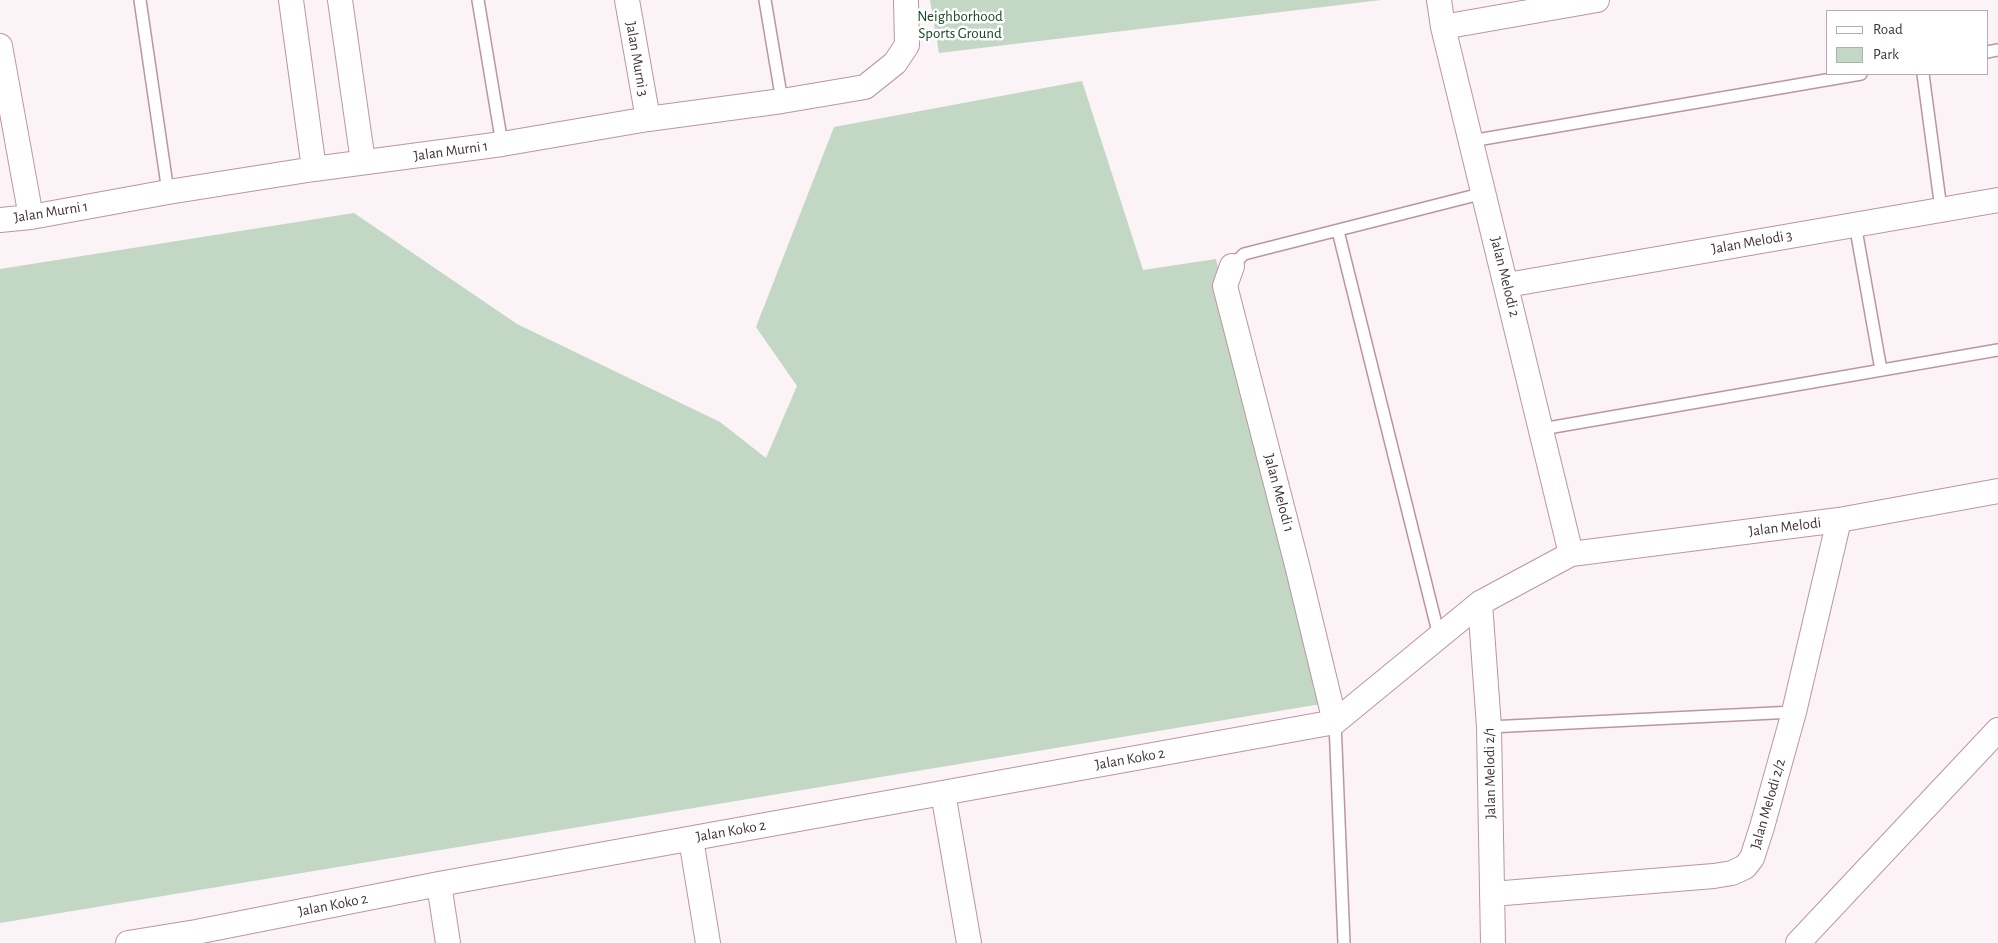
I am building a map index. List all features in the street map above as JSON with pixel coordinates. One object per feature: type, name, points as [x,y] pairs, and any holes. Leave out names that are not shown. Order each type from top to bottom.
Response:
[{"type":"street","points":[[290,0],[314,169]]},
{"type":"street","points":[[340,0],[363,162]]},
{"type":"street","name":"Jalan Murni 3","points":[[627,0],[648,119]]},
{"type":"street","name":"Jalan Murni 1","points":[[0,220],[31,217],[168,192],[314,169],[502,144],[648,119],[782,101],[865,87],[895,63],[907,45],[906,0]]},
{"type":"street","name":"Jalan Melodi 2","points":[[1439,0],[1443,27],[1571,554]]},
{"type":"street","points":[[1443,27],[1564,3],[1597,0]]},
{"type":"street","points":[[0,46],[31,217]]},
{"type":"street","name":"Jalan Melodi 3","points":[[1507,285],[1998,200]]},
{"type":"street","name":"Jalan Melodi 1","points":[[1232,266],[1225,286],[1295,555],[1335,722]]},
{"type":"street","name":"Jalan Melodi","points":[[1571,554],[1839,520],[1998,491]]},
{"type":"street","name":"Jalan Melodi 2/2","points":[[1492,894],[1714,876],[1732,874],[1745,867],[1752,858],[1762,827],[1794,712],[1839,520]]},
{"type":"street","points":[[1335,722],[1480,603],[1571,554]]},
{"type":"street","name":"Jalan Melodi 2/1","points":[[1480,603],[1489,727],[1493,943]]},
{"type":"street","name":"Jalan Koko 2","points":[[128,943],[196,938],[438,884],[1335,722]]},
{"type":"street","points":[[1798,943],[1998,730]]},
{"type":"street","points":[[943,793],[969,943]]},
{"type":"street","points":[[691,838],[708,943]]},
{"type":"street","points":[[438,884],[448,943]]},
{"type":"lane","points":[[140,0],[168,192]]},
{"type":"lane","points":[[478,0],[502,144]]},
{"type":"lane","points":[[765,0],[782,101]]},
{"type":"lane","points":[[1471,141],[1855,75]]},
{"type":"lane","points":[[1923,75],[1941,209]]},
{"type":"lane","points":[[1232,266],[1244,254],[1484,193]]},
{"type":"lane","points":[[1855,224],[1881,370]]},
{"type":"lane","points":[[1338,231],[1439,636]]},
{"type":"lane","points":[[1542,429],[1998,350]]},
{"type":"lane","points":[[1489,727],[1794,712]]},
{"type":"lane","points":[[1335,722],[1344,943]]},
{"type":"green space","name":"Neighborhood Sports Ground","points":[[930,0],[1381,0],[939,53]]},
{"type":"green space","points":[[1082,81],[1143,270],[1216,259],[1321,704],[0,923],[0,269],[354,213],[517,324],[720,422],[766,458],[797,386],[756,327],[834,127]]}]
